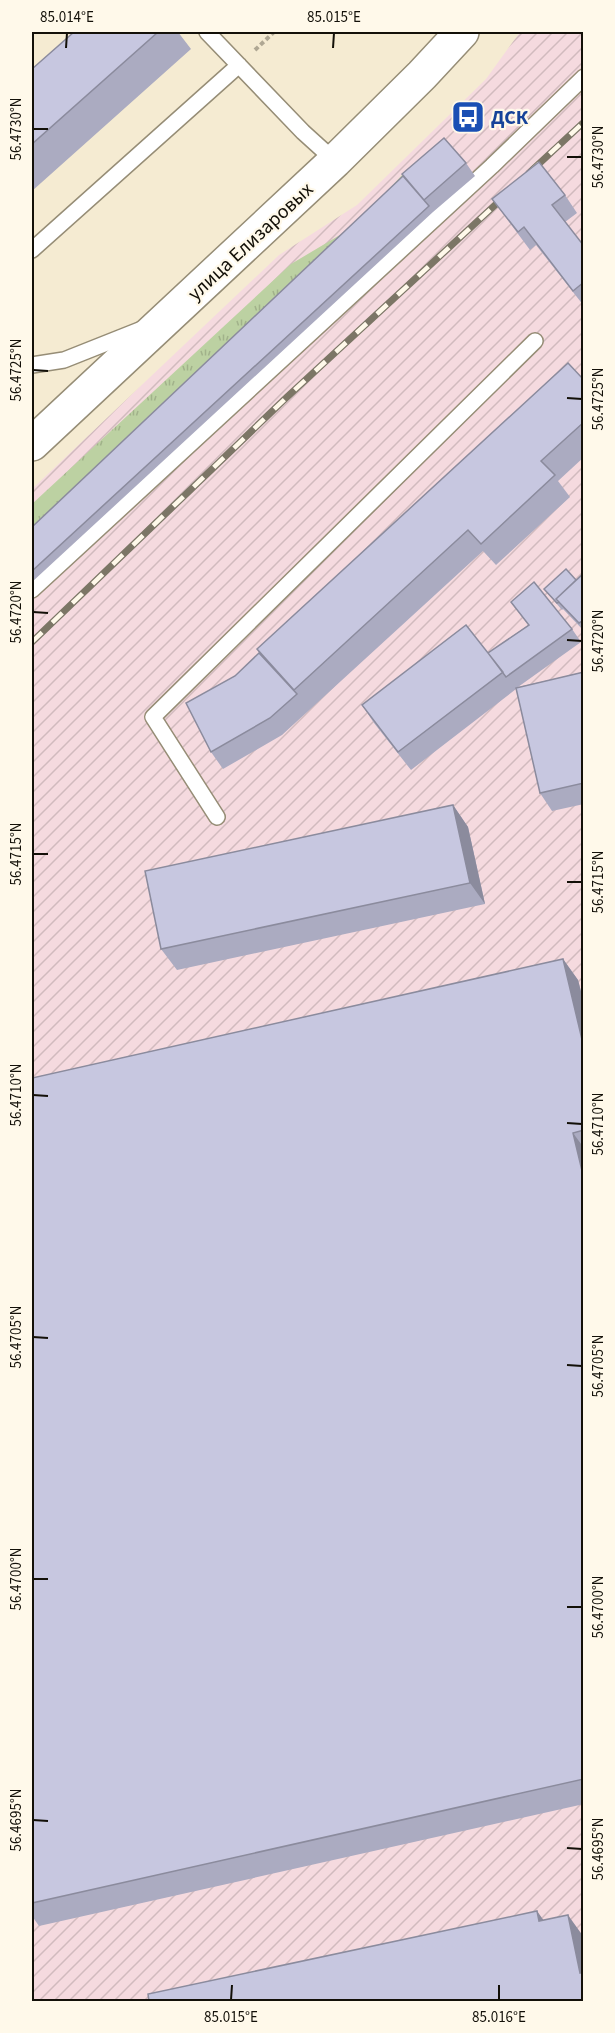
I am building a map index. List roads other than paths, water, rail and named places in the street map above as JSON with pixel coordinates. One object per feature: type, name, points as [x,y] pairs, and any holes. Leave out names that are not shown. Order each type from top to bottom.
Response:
[{"type":"main road","name":"улица Елизаровых","points":[[32,444],[334,161],[422,75],[462,32]]},
{"type":"lane","points":[[207,32],[334,161]]},
{"type":"lane","points":[[32,250],[239,65]]},
{"type":"lane","points":[[32,590],[483,174],[584,77]]},
{"type":"lane","points":[[32,365],[64,360],[167,319]]},
{"type":"lane","points":[[217,817],[153,717],[535,341]]},
{"type":"railway","points":[[529,173],[584,122]]},
{"type":"railway","points":[[32,642],[287,397],[507,194]]},
{"type":"place","name":"ДСК","points":[[468,117]]}]
